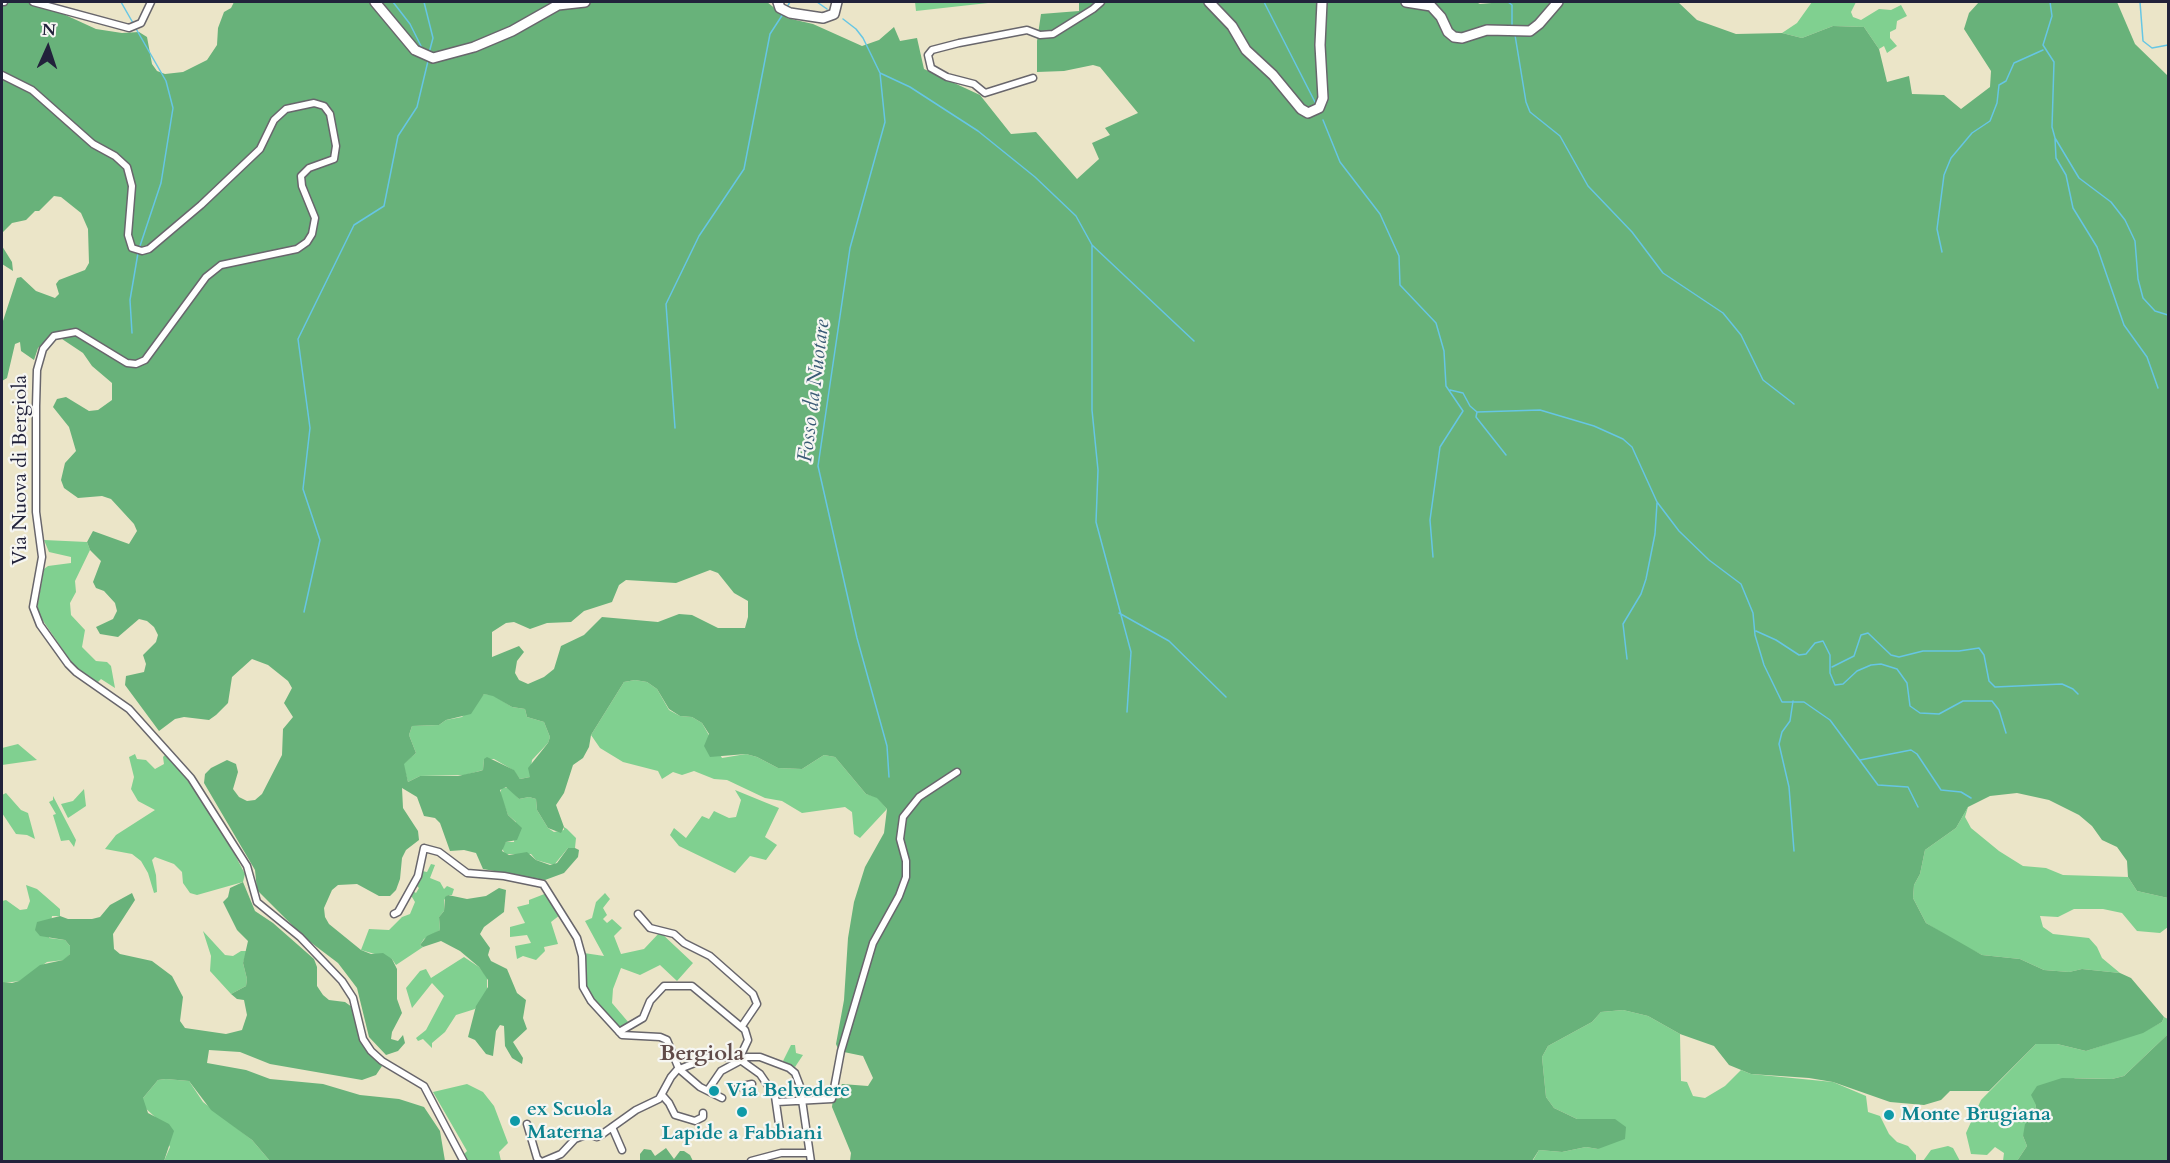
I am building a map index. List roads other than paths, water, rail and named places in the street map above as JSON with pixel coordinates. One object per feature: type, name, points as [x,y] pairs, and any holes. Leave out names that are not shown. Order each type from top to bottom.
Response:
[{"type":"street","points":[[33,2],[129,28],[141,23],[151,2]]},
{"type":"street","points":[[375,2],[415,50],[433,58],[455,54],[493,39],[558,4],[585,2]]},
{"type":"street","points":[[778,2],[780,8],[790,13],[823,18],[834,14],[837,2]]},
{"type":"street","points":[[1033,78],[985,93],[974,84],[947,77],[931,68],[928,55],[932,50],[959,43],[1027,30],[1040,34],[1053,34],[1101,2]]},
{"type":"street","points":[[1209,2],[1232,27],[1246,50],[1273,75],[1301,109],[1308,113],[1318,108],[1323,98],[1322,2]]},
{"type":"street","points":[[1406,2],[1431,6],[1441,17],[1449,32],[1454,37],[1462,38],[1487,30],[1530,31],[1558,2]]},
{"type":"street","name":"Via Nuova di Bergiola","points":[[2,75],[32,90],[93,144],[123,162],[131,176],[132,186],[128,235],[132,248],[142,251],[149,249],[201,205],[260,149],[274,120],[286,109],[314,103],[324,106],[330,114],[336,146],[334,159],[309,168],[301,176],[302,186],[315,218],[307,242],[297,249],[220,265],[206,277],[144,360],[136,364],[127,363],[76,332],[54,336],[44,349],[37,370],[36,406],[36,512],[42,556],[33,607],[40,625],[68,664],[129,709],[191,778],[247,866],[257,902],[300,937],[342,981],[353,998],[363,1039],[371,1051],[382,1061],[424,1086],[464,1161]]},
{"type":"street","points":[[777,1102],[832,1099],[841,1051],[873,943],[899,896],[906,877],[906,861],[900,839],[903,818],[919,797],[957,772]]},
{"type":"street","points":[[394,914],[398,912],[418,876],[422,849],[434,850],[467,873],[540,882],[545,886],[579,945],[583,987],[619,1032],[627,1037],[665,1038],[672,1046],[680,1069],[700,1087],[722,1098]]},
{"type":"street","points":[[638,914],[650,928],[674,934],[684,943],[710,956],[753,994],[757,1004],[742,1026]]},
{"type":"street","points":[[619,1032],[643,1018],[650,1001],[664,986],[695,987],[742,1026],[748,1040],[739,1059],[718,1073],[708,1090]]},
{"type":"street","points":[[527,1124],[537,1158],[541,1161],[561,1154],[575,1139],[588,1134],[597,1137],[662,1095],[671,1077],[680,1069],[715,1055],[739,1059],[760,1057],[789,1068],[798,1079],[811,1161]]},
{"type":"street","points":[[739,1059],[764,1079],[777,1102],[780,1131]]},
{"type":"street","points":[[738,1087],[752,1084]]},
{"type":"street","points":[[662,1095],[675,1115],[695,1121],[703,1117],[703,1113]]},
{"type":"street","points":[[612,1127],[622,1150]]},
{"type":"street","points":[[751,1161],[781,1154],[808,1153]]},
{"type":"waterway","points":[[121,2],[133,23]]},
{"type":"waterway","points":[[393,2],[410,24],[422,48]]},
{"type":"waterway","points":[[424,2],[433,38],[429,53]]},
{"type":"waterway","points":[[787,7],[790,2]]},
{"type":"waterway","name":"Fosso da Nuotare","points":[[817,2],[827,9]]},
{"type":"waterway","points":[[1264,2],[1316,104]]},
{"type":"waterway","points":[[1508,2],[1512,5],[1512,26]]},
{"type":"waterway","points":[[2050,2],[2052,16],[2043,45],[2054,62],[2052,127],[2055,138],[2079,178],[2111,202],[2125,220],[2135,241],[2138,279],[2143,298],[2155,311],[2168,315]]},
{"type":"waterway","points":[[2140,2],[2143,41],[2152,48],[2168,45]]},
{"type":"waterway","points":[[675,428],[666,304],[699,236],[744,169],[770,34],[783,14]]},
{"type":"waterway","name":"Fosso da Nuotare","points":[[843,19],[863,38],[880,73],[885,122],[850,248],[818,466],[857,638],[887,746],[889,777]]},
{"type":"waterway","points":[[135,27],[166,81],[173,108],[161,183],[139,249]]},
{"type":"waterway","points":[[1515,35],[1526,102],[1530,112],[1560,136],[1588,186],[1632,232],[1663,273],[1723,313],[1741,335],[1763,380],[1794,404]]},
{"type":"waterway","points":[[1942,252],[1937,229],[1944,175],[1951,158],[1972,133],[1990,121],[1997,103],[1999,85],[2006,81],[2014,63],[2043,50]]},
{"type":"waterway","points":[[304,612],[320,540],[303,489],[310,428],[298,339],[354,225],[384,206],[398,136],[417,107],[428,61]]},
{"type":"waterway","points":[[880,73],[910,87],[978,131],[1035,177],[1076,216],[1092,245],[1092,410],[1098,470],[1096,522],[1131,652],[1127,712]]},
{"type":"waterway","points":[[1323,120],[1340,162],[1380,214],[1399,256],[1400,285],[1436,323],[1444,351],[1446,386],[1463,411],[1440,447],[1430,520],[1433,557]]},
{"type":"waterway","points":[[2055,138],[2056,158],[2066,175],[2073,208],[2097,247],[2124,325],[2147,357],[2158,388]]},
{"type":"waterway","points":[[1092,245],[1194,341]]},
{"type":"waterway","points":[[132,333],[130,300],[138,253]]},
{"type":"waterway","points":[[1450,390],[1463,393],[1470,406],[1477,412],[1476,417],[1506,455]]},
{"type":"waterway","points":[[1477,412],[1540,410],[1594,426],[1623,439],[1632,447],[1657,502],[1679,531],[1709,560],[1741,584],[1753,613],[1755,635],[1764,665],[1782,702],[1804,702],[1830,720],[1878,785],[1908,787],[1918,807]]},
{"type":"waterway","points":[[1627,659],[1623,624],[1641,594],[1646,579],[1655,534],[1657,503]]},
{"type":"waterway","points":[[1119,613],[1169,641],[1226,697]]},
{"type":"waterway","points":[[1756,631],[1776,640],[1799,655],[1806,654],[1815,643],[1823,641],[1830,655],[1830,673],[1835,685],[1843,684],[1857,671],[1871,665],[1881,664],[1897,669],[1907,683],[1910,706],[1920,713],[1939,714],[1963,701],[1992,701],[1999,710],[2006,733]]},
{"type":"waterway","points":[[1832,667],[1854,656],[1861,635],[1868,633],[1891,655],[1899,657],[1923,651],[1959,651],[1979,648],[1984,655],[1989,681],[1995,687],[2062,684],[2078,694]]},
{"type":"waterway","points":[[1793,701],[1790,721],[1782,732],[1779,744],[1789,787],[1794,851]]},
{"type":"waterway","points":[[1860,760],[1911,750],[1917,754],[1941,790],[1961,792],[1971,798]]},
{"type":"place","name":"Via Belvedere","points":[[714,1091]]},
{"type":"place","name":"Lapide a Fabbiani","points":[[742,1112]]},
{"type":"place","name":"Monte Brugiana","points":[[1889,1115]]},
{"type":"place","name":"ex Scuola Materna","points":[[515,1121]]},
{"type":"district","name":"Bergiola","points":[[702,1055]]}]
